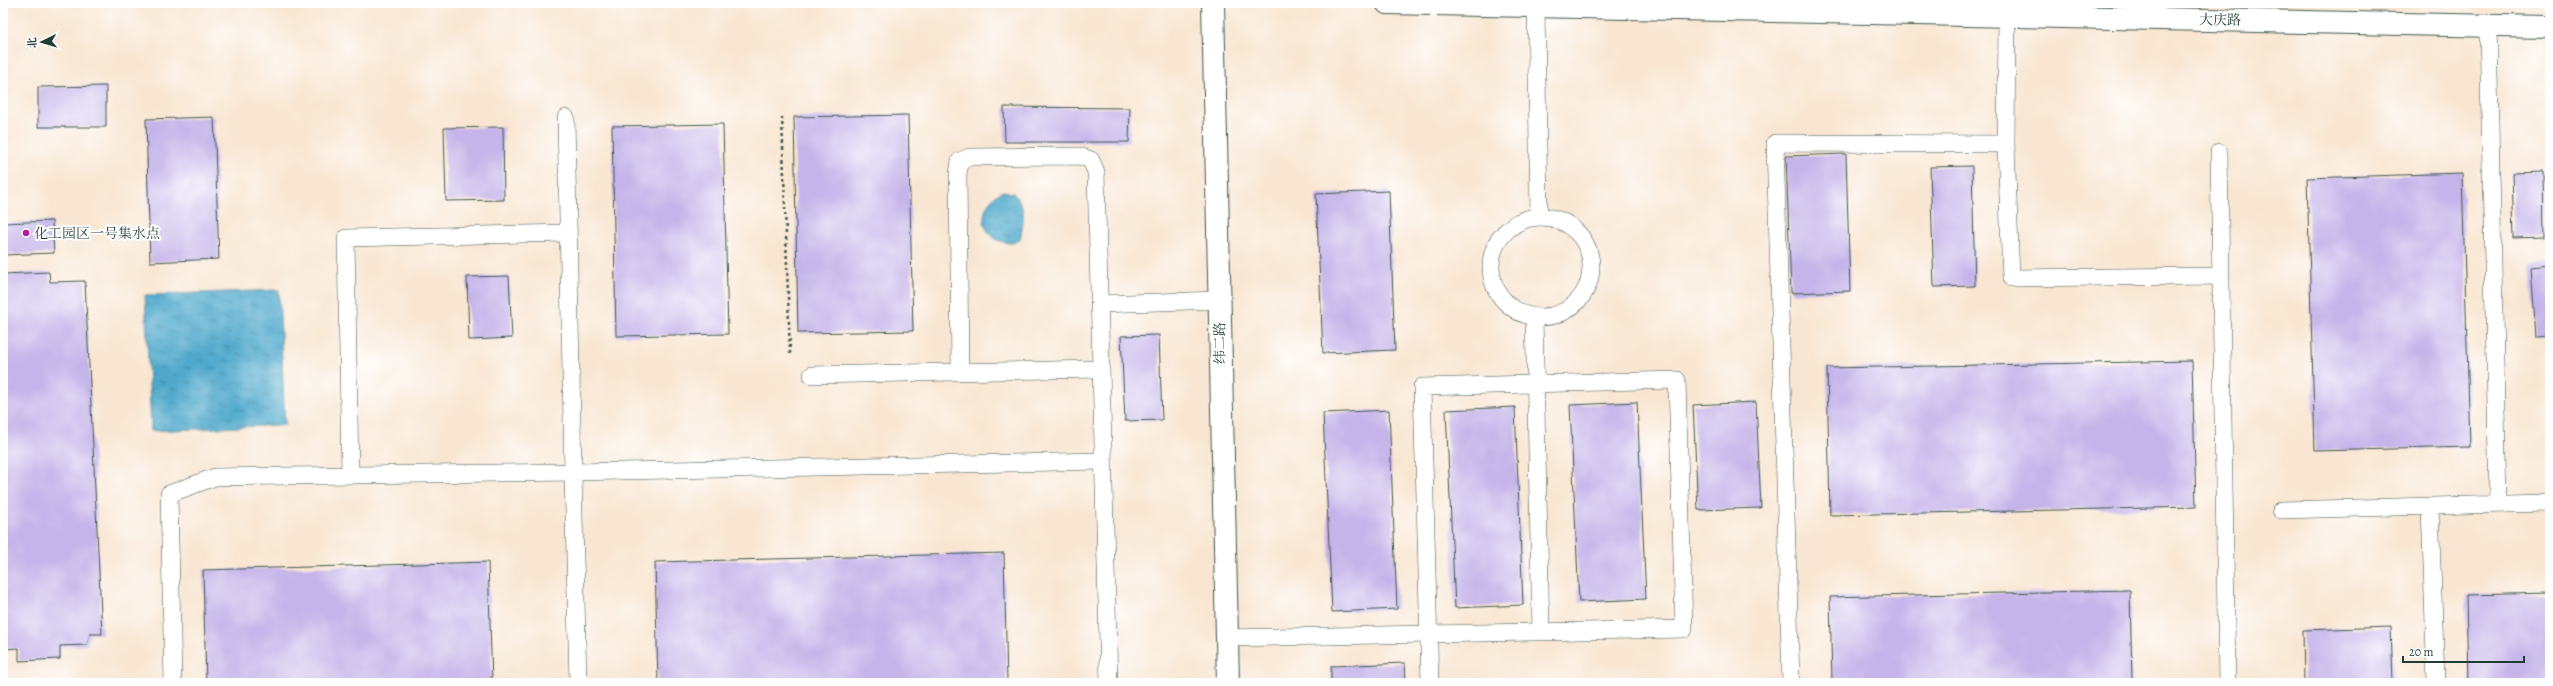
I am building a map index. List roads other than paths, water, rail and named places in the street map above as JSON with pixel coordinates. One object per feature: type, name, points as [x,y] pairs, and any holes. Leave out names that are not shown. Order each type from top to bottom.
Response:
[{"type":"street","name":"纬二路","points":[[1213,3],[1228,683]]},
{"type":"street","name":"大庆路","points":[[1387,3],[2550,27]]},
{"type":"lane","points":[[1536,6],[1539,216]]},
{"type":"lane","points":[[2007,16],[2006,144],[2010,278],[2221,276]]},
{"type":"lane","points":[[2488,26],[2498,504]]},
{"type":"lane","points":[[566,118],[578,683]]},
{"type":"lane","points":[[1791,683],[1775,143],[2006,144]]},
{"type":"lane","points":[[2219,152],[2228,683]]},
{"type":"lane","points":[[960,372],[958,174],[960,161],[970,157],[1079,156],[1091,160],[1096,172],[1102,461],[1109,683]]},
{"type":"lane","points":[[1539,216],[1556,218],[1569,224],[1580,234],[1588,248],[1591,262],[1591,278],[1585,292],[1576,304],[1563,312],[1549,317],[1534,317],[1518,312],[1505,302],[1495,289],[1491,272],[1491,256],[1497,240],[1508,227],[1523,219],[1539,216]]},
{"type":"lane","points":[[350,475],[346,238],[568,233]]},
{"type":"lane","points":[[1099,304],[1219,300]]},
{"type":"lane","points":[[1534,317],[1541,632]]},
{"type":"lane","points":[[812,375],[1101,369]]},
{"type":"lane","points":[[1227,638],[1428,634],[1541,632],[1684,629],[1677,380],[1422,387],[1428,634],[1430,683]]},
{"type":"lane","points":[[173,683],[169,494],[215,477],[573,472],[1102,461]]},
{"type":"lane","points":[[2281,510],[2550,503]]},
{"type":"lane","points":[[2430,506],[2436,683]]},
{"type":"water","points":[[1003,191],[1013,193],[1021,203],[1023,227],[1020,239],[1013,243],[1002,242],[993,237],[987,230],[984,222],[984,213],[988,205],[994,197]]},
{"type":"water","points":[[279,290],[285,425],[151,431],[145,295]]},
{"type":"place","name":"化工园区一号集水点","points":[[26,233]]}]
